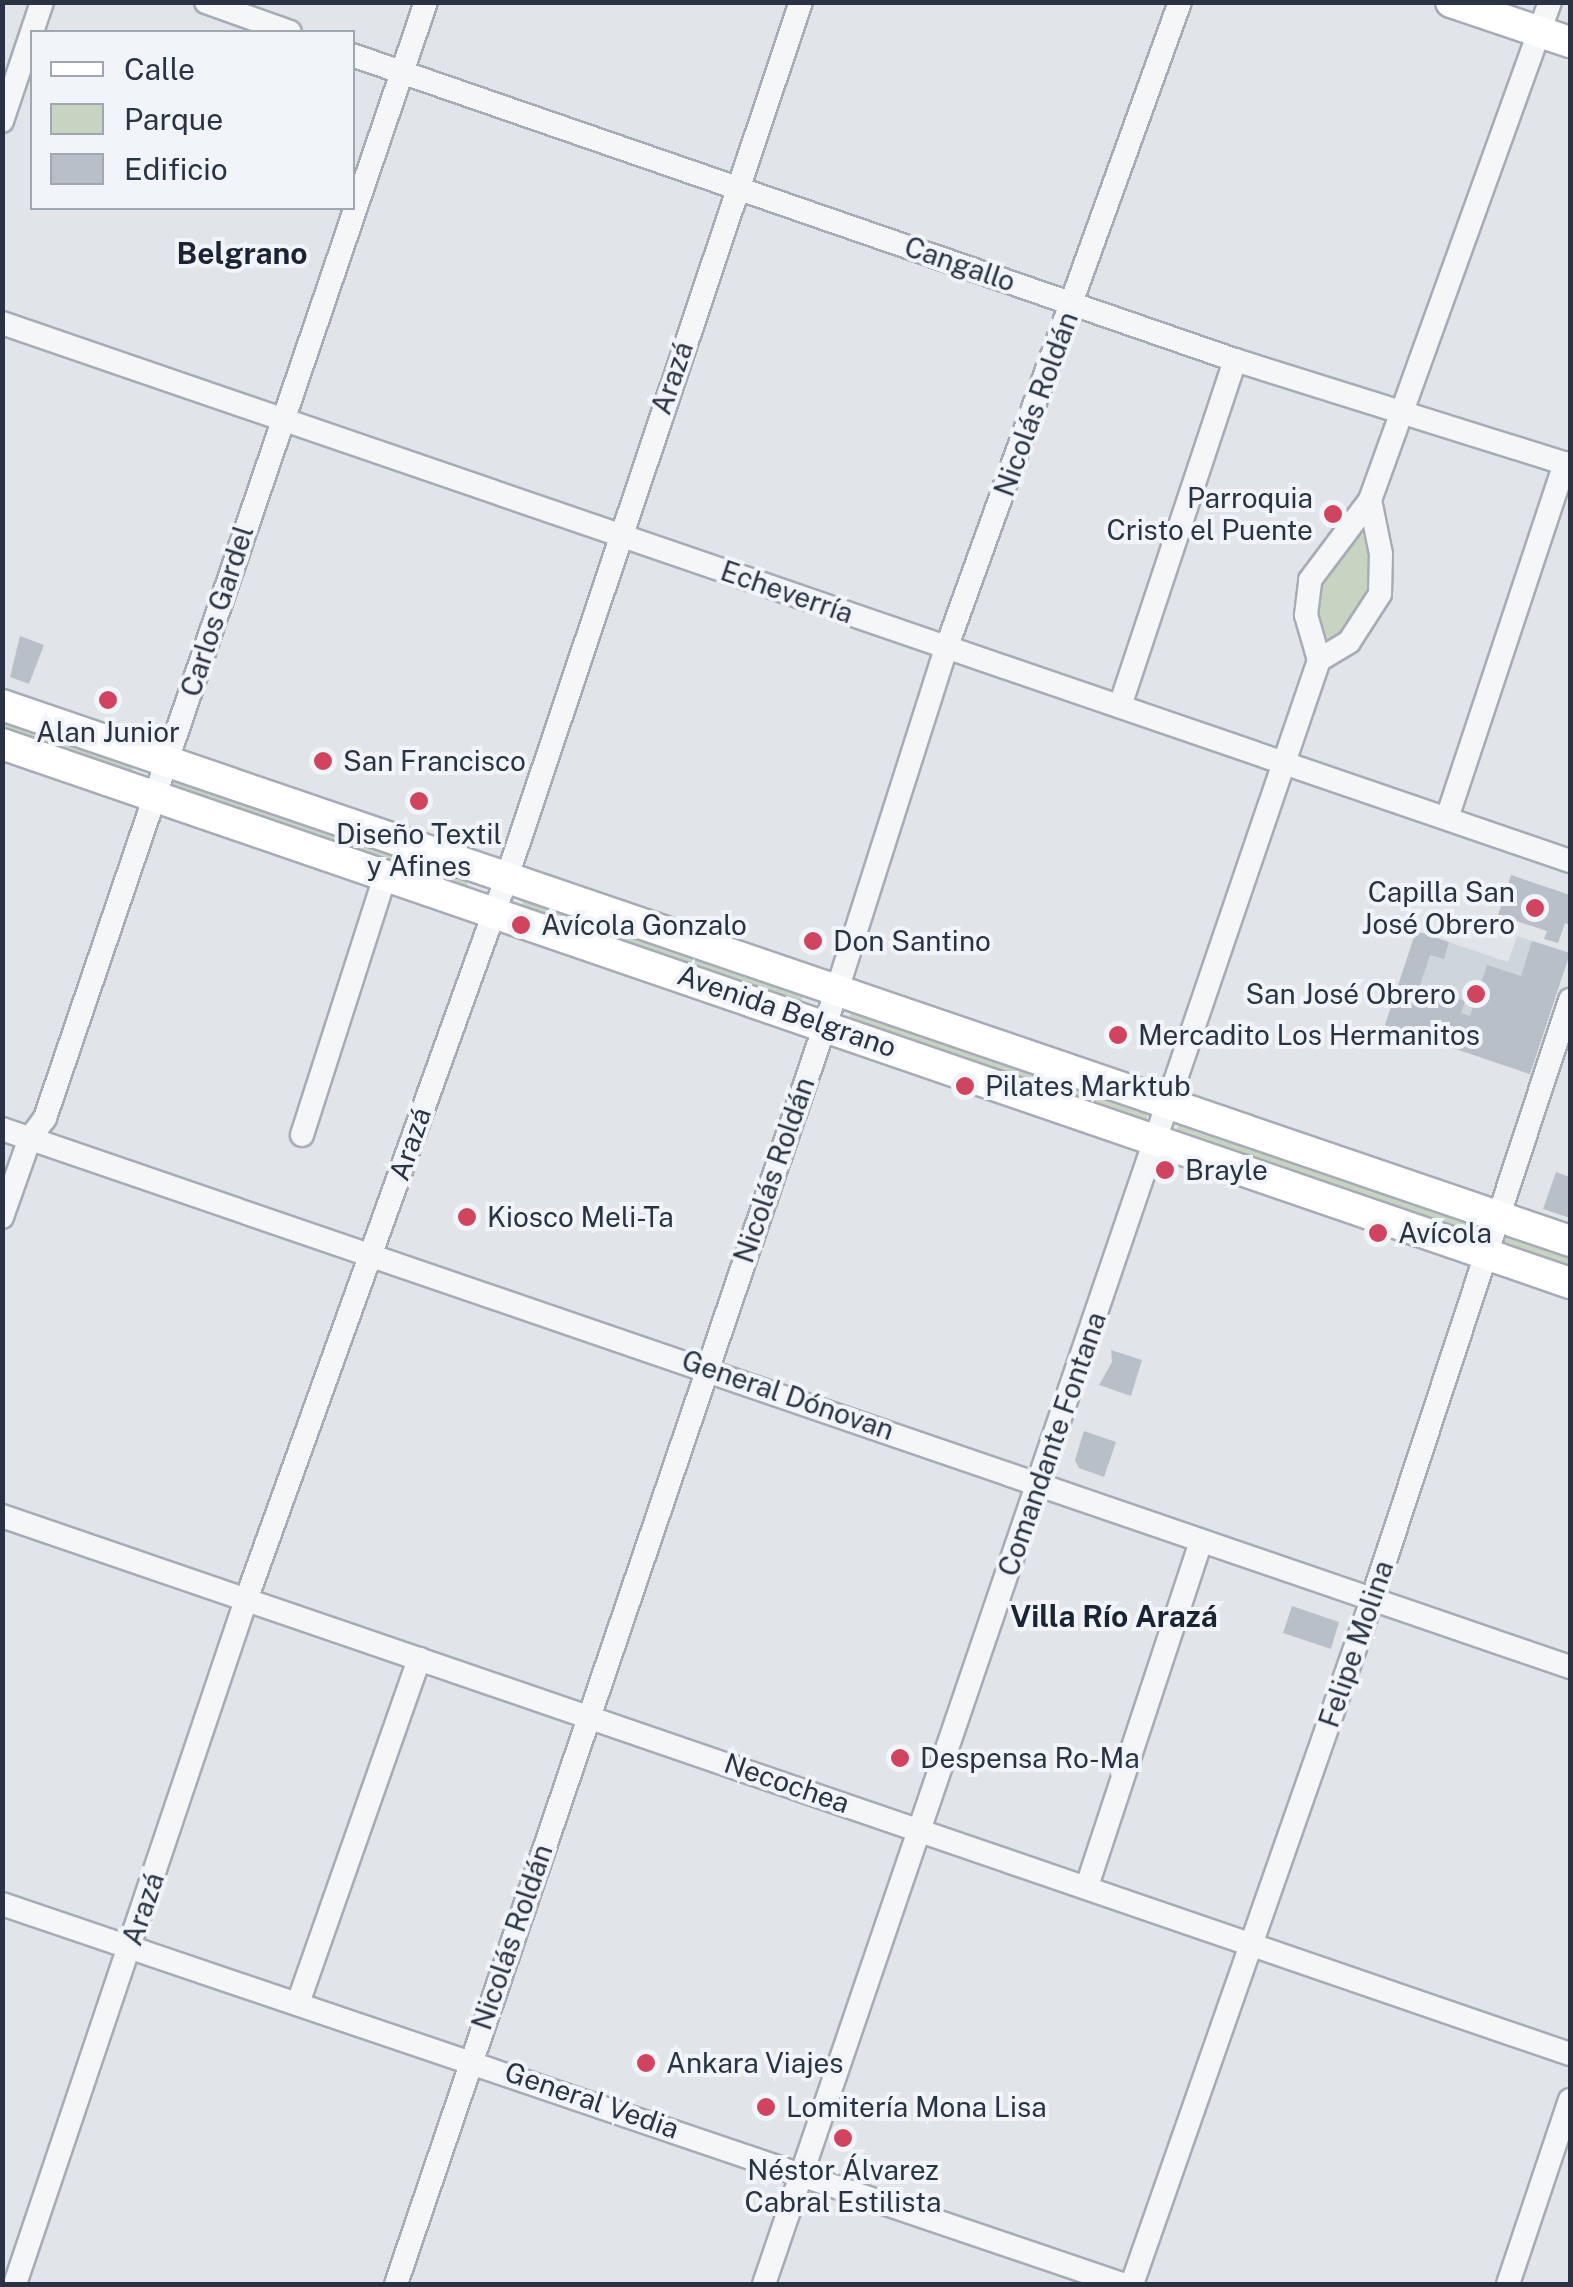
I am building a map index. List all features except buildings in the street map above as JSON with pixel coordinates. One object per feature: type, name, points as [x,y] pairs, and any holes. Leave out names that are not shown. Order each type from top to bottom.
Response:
[{"type":"main road","points":[[1450,2],[1570,42]]},
{"type":"main road","name":"Avenida Belgrano","points":[[2,705],[838,987],[1570,1242]]},
{"type":"main road","name":"Avenida Belgrano","points":[[2,744],[824,1023],[1570,1283]]},
{"type":"street","points":[[33,30],[42,2]]},
{"type":"street","points":[[206,2],[284,30]]},
{"type":"street","name":"Carlos Gardel","points":[[355,206],[426,2]]},
{"type":"street","name":"Arazá","points":[[15,2284],[246,1600],[508,874],[800,2]]},
{"type":"street","name":"Nicolás Roldán","points":[[396,2284],[838,987],[947,646],[1180,2]]},
{"type":"street","points":[[1370,500],[1381,554],[1380,594],[1349,642],[1319,660],[1306,615],[1310,580],[1370,500],[1405,414],[1550,2]]},
{"type":"street","points":[[2,121],[30,38]]},
{"type":"street","name":"Cangallo","points":[[355,56],[1234,360],[1568,464]]},
{"type":"street","name":"Carlos Gardel","points":[[2,1217],[30,1138],[46,1118],[152,795],[354,210]]},
{"type":"street","name":"Echeverría","points":[[2,323],[1570,860]]},
{"type":"street","points":[[1120,706],[1234,360]]},
{"type":"street","points":[[1446,818],[1568,464]]},
{"type":"street","name":"Comandante Fontana","points":[[764,2284],[922,1831],[1319,660]]},
{"type":"street","points":[[302,1135],[386,874]]},
{"type":"street","name":"Felipe Molina","points":[[1132,2284],[1372,1600],[1570,1000]]},
{"type":"street","name":"General Dónovan","points":[[2,1129],[708,1366],[1570,1667]]},
{"type":"street","name":"Necochea","points":[[2,1516],[588,1713],[1570,2054]]},
{"type":"street","points":[[1087,1886],[1201,1541]]},
{"type":"street","points":[[298,2003],[419,1658]]},
{"type":"street","name":"General Vedia","points":[[2,1904],[471,2058],[1122,2284]]},
{"type":"street","points":[[1508,2284],[1570,2100]]},
{"type":"shaded area","name":"San José Obrero","points":[[1416,931],[1508,962],[1517,936],[1570,953],[1530,1074],[1385,1025]]},
{"type":"green space","points":[[1361,533],[1372,548],[1371,589],[1346,631],[1330,642],[1319,627],[1316,591],[1336,549]]},
{"type":"green space","points":[[3,718],[134,763],[130,777],[3,733]]},
{"type":"green space","points":[[174,774],[470,875],[466,888],[169,787]]},
{"type":"green space","points":[[524,898],[804,993],[799,1008],[520,913]]},
{"type":"green space","points":[[853,1007],[1150,1108],[1146,1120],[849,1019]]},
{"type":"green space","points":[[1181,1117],[1478,1219],[1472,1236],[1175,1135]]},
{"type":"green space","points":[[1508,1231],[1570,1252],[1570,1270],[1503,1248]]},
{"type":"place","name":"Parroquia Cristo el Puente","points":[[1333,514]]},
{"type":"place","name":"Alan Junior","points":[[108,700]]},
{"type":"place","name":"San Francisco","points":[[323,761]]},
{"type":"place","name":"Diseño Textil y Afines","points":[[419,801]]},
{"type":"place","name":"Capilla San José Obrero","points":[[1535,908]]},
{"type":"place","name":"Avícola Gonzalo","points":[[521,925]]},
{"type":"place","name":"Don Santino","points":[[813,941]]},
{"type":"place","name":"San José Obrero","points":[[1476,994]]},
{"type":"place","name":"Mercadito Los Hermanitos","points":[[1118,1035]]},
{"type":"place","name":"Pilates Marktub","points":[[965,1086]]},
{"type":"place","name":"Brayle","points":[[1165,1170]]},
{"type":"place","name":"Kiosco Meli-Ta","points":[[467,1217]]},
{"type":"place","name":"Avícola","points":[[1378,1233]]},
{"type":"place","name":"Despensa Ro-Ma","points":[[900,1758]]},
{"type":"place","name":"Ankara Viajes","points":[[646,2063]]},
{"type":"place","name":"Lomitería Mona Lisa","points":[[766,2107]]},
{"type":"place","name":"Néstor Álvarez Cabral Estilista","points":[[843,2138]]},
{"type":"district","name":"Belgrano","points":[[242,253]]},
{"type":"district","name":"Villa Río Arazá","points":[[1114,1616]]}]
